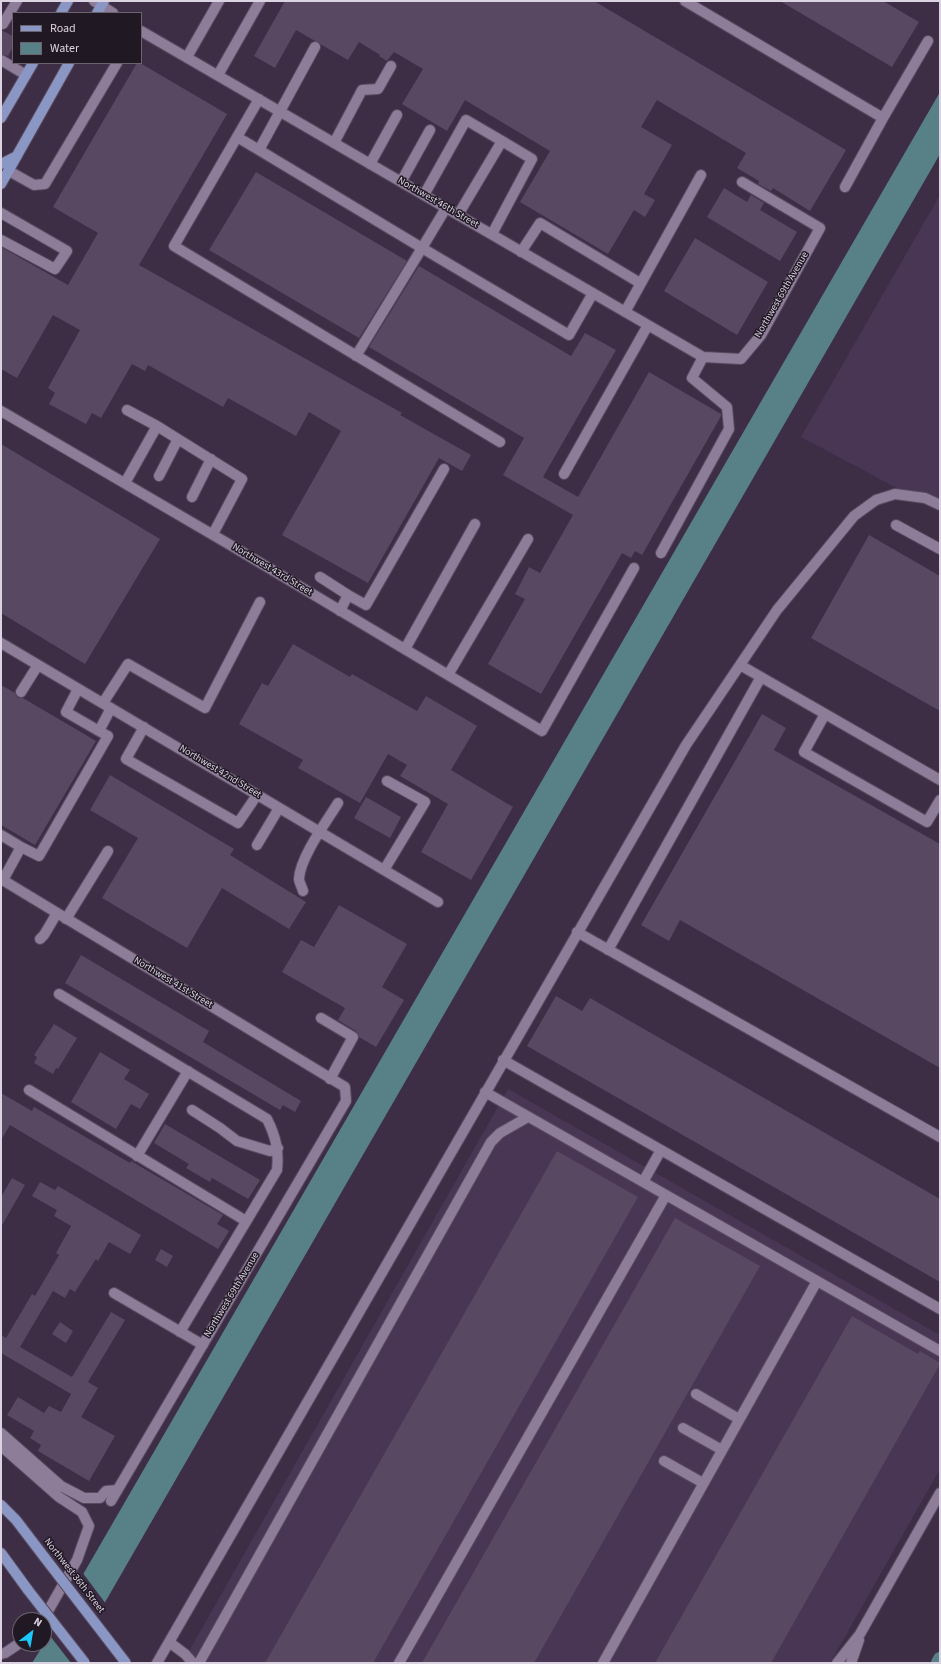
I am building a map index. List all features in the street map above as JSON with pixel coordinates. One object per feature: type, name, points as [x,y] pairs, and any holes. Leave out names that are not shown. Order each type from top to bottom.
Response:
[{"type":"main road","points":[[62,12],[68,1]]},
{"type":"main road","points":[[1,118],[32,64]]},
{"type":"main road","points":[[1,184],[5,167],[17,156],[68,64]]},
{"type":"main road","name":"Northwest 36th Street","points":[[1,1504],[16,1520],[126,1663]]},
{"type":"main road","points":[[1,1553],[85,1663]]},
{"type":"street","points":[[3,24],[17,1]]},
{"type":"street","points":[[187,57],[219,1]]},
{"type":"street","points":[[218,76],[260,1]]},
{"type":"street","points":[[685,1],[883,118]]},
{"type":"street","points":[[99,5],[111,12]]},
{"type":"street","name":"Northwest 46th Street","points":[[142,31],[703,357],[741,359]]},
{"type":"street","points":[[845,187],[883,118],[928,42]]},
{"type":"street","points":[[258,150],[315,47]]},
{"type":"street","points":[[1,60],[26,75]]},
{"type":"street","points":[[5,167],[34,185],[45,184],[116,64]]},
{"type":"street","points":[[334,143],[362,90],[378,90],[391,66]]},
{"type":"street","points":[[259,99],[174,246],[500,442]]},
{"type":"street","points":[[370,164],[397,115]]},
{"type":"street","points":[[424,195],[466,120],[532,159],[492,234]]},
{"type":"street","points":[[401,182],[430,130]]},
{"type":"street","points":[[237,137],[569,335],[594,294]]},
{"type":"street","points":[[458,215],[502,141]]},
{"type":"street","points":[[625,312],[701,175]]},
{"type":"street","name":"Northwest 69th Avenue","points":[[741,359],[761,335],[820,228],[742,182]]},
{"type":"street","points":[[356,356],[446,208]]},
{"type":"street","points":[[1,214],[67,251],[55,269],[1,240]]},
{"type":"street","points":[[521,252],[540,223],[640,283]]},
{"type":"street","points":[[564,474],[648,325]]},
{"type":"street","points":[[661,553],[729,429],[727,406],[692,378],[703,357]]},
{"type":"street","points":[[127,410],[157,426],[242,479],[213,534]]},
{"type":"street","name":"Northwest 43rd Street","points":[[1,411],[213,534],[542,731],[634,568]]},
{"type":"street","points":[[125,483],[157,426]]},
{"type":"street","points":[[159,476],[178,439]]},
{"type":"street","points":[[192,497],[211,459]]},
{"type":"street","points":[[320,577],[366,606],[444,469]]},
{"type":"street","points":[[157,1663],[671,767],[777,610],[854,516],[876,500],[895,494],[925,498],[940,505]]},
{"type":"street","points":[[405,649],[475,524]]},
{"type":"street","points":[[896,525],[940,549]]},
{"type":"street","points":[[448,675],[528,539]]},
{"type":"street","points":[[340,610],[348,595]]},
{"type":"street","points":[[99,731],[107,705],[128,664],[205,708],[260,602]]},
{"type":"street","name":"Northwest 42nd Street","points":[[1,643],[438,902]]},
{"type":"street","points":[[21,692],[38,665]]},
{"type":"street","points":[[740,665],[940,780]]},
{"type":"street","points":[[608,950],[761,677]]},
{"type":"street","points":[[1,834],[21,847],[39,856],[108,736],[66,712],[78,689]]},
{"type":"street","points":[[825,714],[804,752],[927,822],[940,800]]},
{"type":"street","points":[[144,727],[126,759],[238,823],[257,795]]},
{"type":"street","points":[[384,870],[425,802],[387,781]]},
{"type":"street","points":[[303,891],[299,880],[303,863],[338,803]]},
{"type":"street","points":[[257,845],[279,808]]},
{"type":"street","points":[[2,880],[21,847]]},
{"type":"street","points":[[66,919],[108,851]]},
{"type":"street","name":"Northwest 41st Street","points":[[2,880],[345,1087]]},
{"type":"street","points":[[40,939],[57,913]]},
{"type":"street","points":[[577,932],[940,1137]]},
{"type":"street","points":[[59,994],[267,1119],[274,1134],[278,1148],[277,1170],[180,1332]]},
{"type":"street","points":[[321,1018],[353,1037],[330,1079]]},
{"type":"street","points":[[503,1060],[940,1309]]},
{"type":"street","points":[[137,1156],[188,1071]]},
{"type":"street","name":"Northwest 69th Avenue","points":[[111,1501],[346,1101],[345,1087]]},
{"type":"street","points":[[29,1090],[246,1221]]},
{"type":"street","points":[[485,1092],[940,1351]]},
{"type":"street","points":[[192,1110],[237,1141],[270,1151],[278,1148]]},
{"type":"street","points":[[199,1663],[491,1142],[500,1133],[528,1117]]},
{"type":"street","points":[[643,1182],[661,1150]]},
{"type":"street","points":[[399,1663],[666,1195]]},
{"type":"street","points":[[603,1663],[816,1281]]},
{"type":"street","points":[[114,1293],[203,1345]]},
{"type":"street","points":[[696,1394],[739,1419]]},
{"type":"street","points":[[683,1428],[722,1450]]},
{"type":"street","points":[[1,1433],[61,1486],[84,1498],[100,1498],[106,1491],[117,1490]]},
{"type":"street","points":[[1,1446],[59,1497],[82,1512],[89,1526],[77,1560],[48,1612]]},
{"type":"street","points":[[664,1461],[704,1483]]},
{"type":"street","points":[[837,1663],[860,1634],[940,1492]]},
{"type":"street","points":[[851,1663],[860,1634]]},
{"type":"street","points":[[169,1642],[186,1654],[193,1663]]},
{"type":"street","points":[[1,1654],[12,1648]]},
{"type":"shaded area","points":[[940,195],[940,511],[801,437]]},
{"type":"shaded area","points":[[508,1089],[940,1335],[940,1469],[830,1663],[196,1663],[188,1653]]},
{"type":"water","points":[[940,92],[940,154],[70,1663],[32,1663],[39,1652],[52,1652],[52,1628]]},
{"type":"pier","points":[[82,1572],[106,1604],[71,1663],[52,1638],[52,1623]]},
{"type":"building","points":[[285,1],[594,1],[846,150],[810,211],[773,188],[771,191],[758,184],[759,181],[737,168],[746,153],[657,100],[641,127],[672,145],[644,194],[655,200],[645,217],[634,210],[608,254],[520,202],[550,151],[465,100],[447,131],[402,104],[423,69],[394,52],[387,61],[359,42],[348,60],[296,30],[275,68],[254,56]]},
{"type":"building","points":[[780,1],[883,1],[919,22],[892,67]]},
{"type":"building","points":[[1,30],[12,36],[12,49],[8,56],[1,54]]},
{"type":"building","points":[[136,64],[142,64],[227,114],[139,265],[402,413],[400,415],[471,455],[462,471],[439,458],[368,583],[282,535],[341,431],[309,412],[296,436],[228,398],[223,407],[148,365],[145,371],[132,364],[101,418],[92,413],[86,424],[49,404],[55,393],[48,388],[80,330],[53,315],[17,378],[1,369],[1,247],[68,285],[98,233],[53,207]]},
{"type":"building","points":[[256,172],[407,261],[359,338],[209,250]]},
{"type":"building","points":[[724,188],[747,202],[751,195],[764,203],[760,210],[797,232],[780,261],[707,217]]},
{"type":"building","points":[[695,238],[768,282],[737,335],[664,291]]},
{"type":"building","points":[[419,266],[571,356],[585,333],[616,350],[543,477],[578,497],[649,372],[721,414],[642,555],[635,551],[631,558],[622,553],[541,694],[488,664],[525,599],[515,594],[529,567],[540,573],[573,515],[503,475],[524,438],[369,347]]},
{"type":"building","points":[[1,444],[160,539],[85,664],[1,613]]},
{"type":"building","points":[[869,535],[940,576],[940,711],[811,638]]},
{"type":"building","points":[[293,644],[350,677],[352,674],[417,711],[426,696],[477,726],[451,770],[513,807],[471,880],[421,852],[448,804],[400,776],[407,765],[388,754],[360,803],[298,768],[303,760],[239,724],[262,683],[268,686]]},
{"type":"building","points":[[1,685],[15,693],[18,698],[23,698],[96,741],[35,845],[1,825]]},
{"type":"building","points":[[762,714],[786,728],[774,750],[940,844],[940,1068],[680,920],[669,941],[641,925]]},
{"type":"building","points":[[110,775],[234,849],[230,855],[306,902],[289,929],[222,888],[187,948],[102,898],[138,838],[90,810]]},
{"type":"building","points":[[366,797],[401,817],[390,838],[354,818]]},
{"type":"building","points":[[339,905],[407,944],[382,987],[404,1000],[376,1047],[359,1037],[356,1031],[338,1020],[345,1008],[282,972],[301,940],[314,947]]},
{"type":"building","points":[[81,955],[209,1031],[203,1042],[301,1101],[295,1112],[283,1105],[280,1110],[65,983]]},
{"type":"building","points":[[556,996],[582,1011],[590,998],[940,1199],[940,1282],[527,1046]]},
{"type":"building","points":[[54,1024],[77,1038],[58,1069],[56,1068],[53,1074],[34,1063],[37,1057],[34,1055]]},
{"type":"building","points":[[100,1052],[130,1070],[124,1079],[149,1094],[140,1109],[131,1104],[116,1129],[71,1102]]},
{"type":"building","points":[[1,1093],[32,1111],[34,1107],[130,1163],[131,1161],[223,1215],[217,1224],[229,1231],[218,1249],[10,1125],[1,1140]]},
{"type":"building","points":[[165,1124],[260,1180],[248,1199],[212,1178],[210,1182],[186,1168],[189,1164],[154,1143]]},
{"type":"building","points":[[557,1151],[638,1197],[373,1663],[265,1663]]},
{"type":"building","points":[[12,1178],[25,1185],[1,1227],[1,1197]]},
{"type":"building","points":[[40,1182],[55,1190],[58,1186],[141,1235],[130,1254],[109,1242],[98,1261],[96,1259],[75,1292],[70,1289],[65,1298],[53,1291],[20,1347],[72,1377],[111,1312],[125,1320],[88,1382],[98,1388],[81,1417],[115,1436],[89,1481],[38,1451],[41,1445],[30,1438],[34,1431],[7,1415],[18,1397],[44,1413],[49,1406],[61,1412],[71,1394],[1,1353],[1,1335],[6,1338],[32,1294],[35,1296],[59,1255],[56,1253],[71,1226],[54,1216],[57,1210],[32,1196]]},
{"type":"building","points":[[675,1218],[760,1266],[534,1663],[422,1663]]},
{"type":"building","points":[[161,1249],[173,1256],[167,1267],[155,1260]]},
{"type":"building","points":[[852,1316],[918,1354],[920,1351],[940,1364],[771,1663],[655,1663]]},
{"type":"building","points":[[60,1322],[73,1331],[66,1343],[52,1334]]},
{"type":"waterway","points":[[938,1663],[940,1659]]}]
